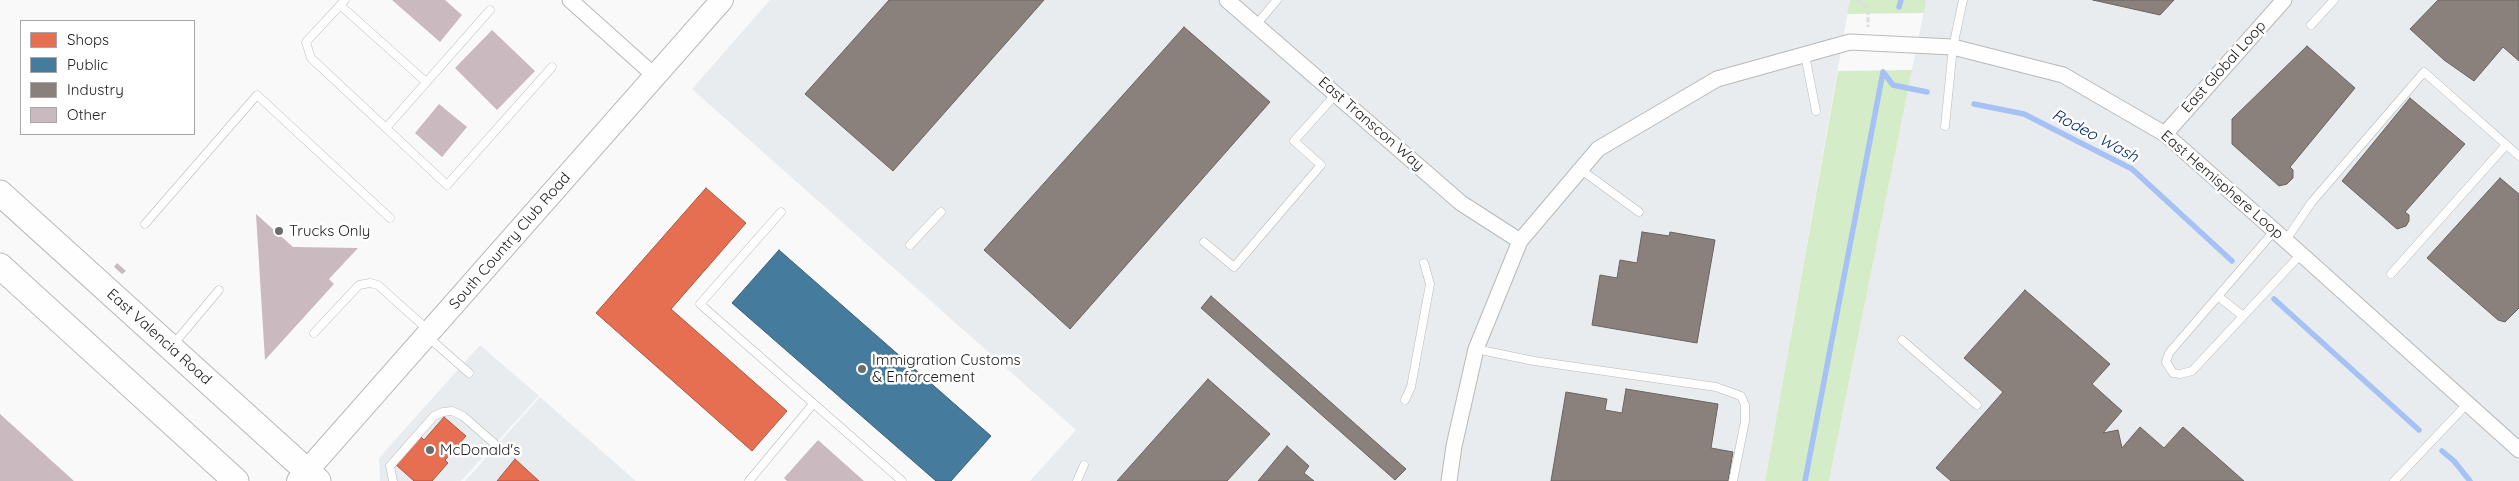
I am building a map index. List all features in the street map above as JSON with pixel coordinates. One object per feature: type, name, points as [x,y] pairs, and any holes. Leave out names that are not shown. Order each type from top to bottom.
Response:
[{"type":"main road","name":"East Valencia Road","points":[[0,193],[170,348],[307,478]]},
{"type":"main road","points":[[0,266],[236,481]]},
{"type":"street","points":[[570,0],[655,76]]},
{"type":"street","name":"South Country Club Road","points":[[307,478],[428,333],[722,0]]},
{"type":"street","name":"East Transcon Way","points":[[1227,0],[1461,203],[1520,241]]},
{"type":"street","name":"East Global Loop","points":[[2164,134],[2284,0]]},
{"type":"street","name":"East Hemisphere Loop","points":[[1448,481],[1476,349],[1520,241],[1598,149],[1717,79],[1850,42],[1954,47],[2063,75],[2164,134],[2302,254],[2519,450]]},
{"type":"lane","points":[[1256,25],[1277,0]]},
{"type":"lane","points":[[1945,126],[1954,47],[1963,0]]},
{"type":"lane","points":[[2312,25],[2334,0]]},
{"type":"lane","points":[[426,82],[342,3],[306,42],[311,58],[448,184],[552,67]]},
{"type":"lane","points":[[386,128],[490,10]]},
{"type":"lane","points":[[1805,55],[1816,111]]},
{"type":"lane","points":[[2302,254],[2192,371],[2180,374],[2173,373],[2166,362],[2169,353],[2219,297],[2311,203],[2424,72],[2519,156]]},
{"type":"lane","points":[[1204,242],[1234,266],[1321,165],[1294,141],[1336,94]]},
{"type":"lane","points":[[145,224],[257,95],[390,218]]},
{"type":"lane","points":[[2391,274],[2506,145]]},
{"type":"lane","points":[[1580,170],[1640,212]]},
{"type":"lane","points":[[781,212],[700,304],[902,481]]},
{"type":"lane","points":[[910,245],[941,212]]},
{"type":"lane","points":[[1405,400],[1411,386],[1430,284],[1424,263]]},
{"type":"lane","points":[[314,333],[359,285],[370,283],[378,285],[470,373]]},
{"type":"lane","points":[[170,348],[219,290]]},
{"type":"lane","points":[[2219,297],[2243,316]]},
{"type":"lane","points":[[1902,340],[1977,405]]},
{"type":"lane","points":[[1476,349],[1534,362],[1716,387],[1741,396],[1745,405],[1745,421],[1733,481]]},
{"type":"lane","points":[[749,481],[813,404]]},
{"type":"lane","points":[[2394,481],[2467,404]]},
{"type":"lane","points":[[393,481],[390,466],[434,416],[443,412],[452,411],[463,416],[496,445]]},
{"type":"lane","points":[[1077,481],[1084,465]]},
{"type":"path","points":[[1857,0],[1868,9],[1868,43]]},
{"type":"shaded area","points":[[770,0],[1850,0],[1765,481],[1030,481],[1076,430],[692,89]]},
{"type":"shaded area","points":[[1926,0],[2519,0],[2519,481],[1829,481]]},
{"type":"shaded area","points":[[480,345],[539,396],[461,481],[380,481],[379,458]]},
{"type":"shaded area","points":[[540,397],[636,481],[465,481]]},
{"type":"green space","points":[[1850,0],[1926,0],[1924,13],[1847,14]]},
{"type":"green space","points":[[1912,70],[1829,481],[1765,481],[1838,71]]},
{"type":"building: Shops","points":[[706,188],[746,223],[671,309],[787,411],[752,451],[596,313]]},
{"type":"building: Shops","name":"McDonald's","points":[[444,417],[466,436],[445,460],[448,463],[432,481],[414,481],[395,464],[420,436],[424,440]]},
{"type":"building: Shops","points":[[515,459],[539,481],[497,481]]},
{"type":"building: Public","name":"Immigration Customs & Enforcement","points":[[779,250],[991,436],[951,481],[936,481],[732,303]]},
{"type":"building: Industry","points":[[889,0],[1044,0],[893,171],[805,94]]},
{"type":"building: Industry","points":[[2093,0],[2174,0],[2160,15]]},
{"type":"building: Industry","points":[[2438,0],[2519,0],[2519,61],[2503,47],[2474,81],[2444,60],[2410,29]]},
{"type":"building: Industry","points":[[1184,27],[1270,102],[1070,329],[984,250]]},
{"type":"building: Industry","points":[[2307,46],[2355,88],[2290,167],[2293,170],[2293,178],[2287,184],[2279,186],[2232,144],[2232,119]]},
{"type":"building: Industry","points":[[2410,98],[2465,144],[2405,212],[2409,215],[2409,221],[2406,226],[2397,229],[2342,181]]},
{"type":"building: Industry","points":[[2500,178],[2519,194],[2519,308],[2505,322],[2498,320],[2427,258]]},
{"type":"building: Industry","points":[[1642,232],[1669,236],[1670,232],[1715,240],[1697,343],[1592,325],[1600,275],[1617,278],[1620,260],[1637,263]]},
{"type":"building: Industry","points":[[2025,290],[2110,364],[2092,384],[2122,411],[2103,433],[2118,430],[2122,448],[2140,427],[2164,448],[2183,427],[2244,481],[1951,481],[1936,468],[2003,392],[1964,358]]},
{"type":"building: Industry","points":[[1211,296],[1406,469],[1395,480],[1201,308]]},
{"type":"building: Industry","points":[[1208,379],[1270,434],[1227,481],[1117,481]]},
{"type":"building: Industry","points":[[1626,389],[1718,404],[1711,448],[1733,452],[1728,481],[1551,481],[1566,392],[1607,399],[1605,410],[1622,413]]},
{"type":"building: Industry","points":[[1287,446],[1309,466],[1304,473],[1314,481],[1258,481]]},
{"type":"building: Other","points":[[392,0],[445,0],[462,15],[440,42]]},
{"type":"building: Other","points":[[492,30],[535,71],[497,110],[455,68]]},
{"type":"building: Other","points":[[439,104],[467,127],[442,157],[415,133]]},
{"type":"building: Other","points":[[256,214],[293,247],[358,248],[329,279],[334,284],[265,360]]},
{"type":"building: Other","points":[[117,263],[126,271],[122,274],[114,267]]},
{"type":"building: Other","points":[[0,414],[74,481],[0,481]]},
{"type":"building: Other","points":[[818,440],[864,481],[787,481],[784,478]]},
{"type":"waterway","name":"Rodeo Wash","points":[[1899,7],[1901,0]]},
{"type":"waterway","name":"Rodeo Wash","points":[[1883,72],[1893,85],[1927,92]]},
{"type":"waterway","points":[[1805,481],[1883,72]]},
{"type":"waterway","name":"Rodeo Wash","points":[[1974,104],[2024,114],[2132,169],[2232,261]]},
{"type":"waterway","name":"Rodeo Wash","points":[[2274,299],[2419,430]]},
{"type":"waterway","name":"Rodeo Wash","points":[[2442,451],[2454,461],[2470,481]]},
{"type":"place","name":"Trucks Only","points":[[279,231]]},
{"type":"place","name":"Immigration Customs & Enforcement","points":[[862,369]]},
{"type":"place","name":"McDonald's","points":[[430,450]]}]
